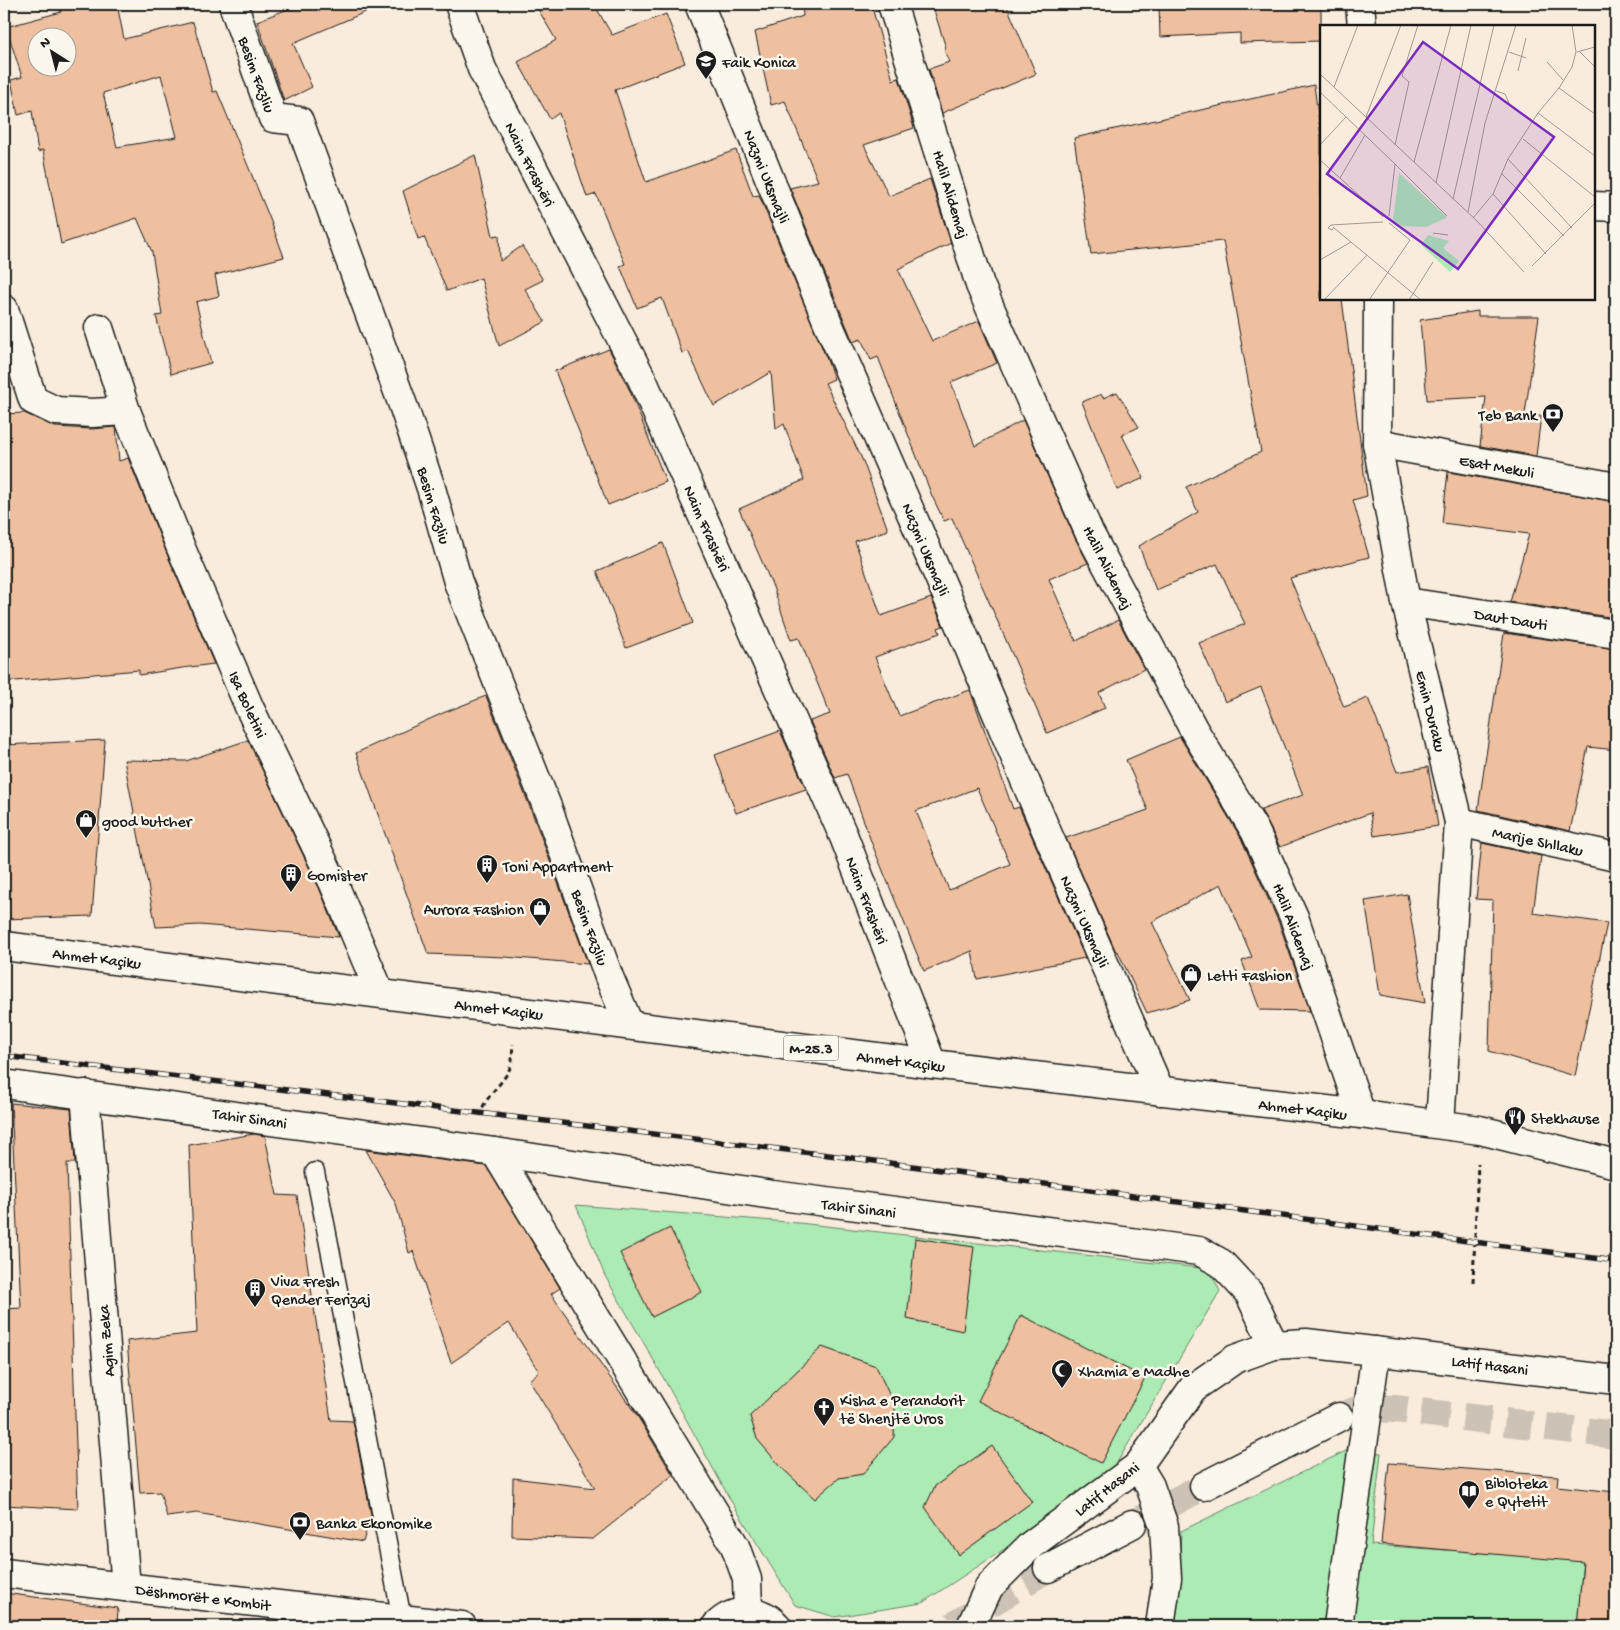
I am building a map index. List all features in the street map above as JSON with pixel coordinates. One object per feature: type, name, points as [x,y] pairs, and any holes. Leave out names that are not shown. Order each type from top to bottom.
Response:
[{"type":"street","name":"Besim Fazliu","points":[[233,4],[274,118],[299,121],[404,408],[431,488],[458,582],[548,809],[629,1024]]},
{"type":"street","name":"Naim Frashëri","points":[[459,4],[482,69],[642,379],[844,837],[932,1064]]},
{"type":"street","name":"Nazmi Uksmajli","points":[[699,4],[828,323],[1160,1091]]},
{"type":"street","name":"Halil Alidemaj","points":[[892,4],[980,285],[1089,532],[1194,730],[1259,840],[1294,916],[1361,1114]]},
{"type":"street","points":[[1360,4],[1362,25]]},
{"type":"street","points":[[1595,206],[1616,207]]},
{"type":"street","name":"Emin Duraku","points":[[1378,300],[1377,443],[1406,602],[1459,822],[1440,1124]]},
{"type":"street","points":[[4,309],[33,400],[56,411],[92,413],[126,411]]},
{"type":"street","name":"Isa Boletini","points":[[99,328],[126,411],[181,548],[250,709],[334,884],[380,993]]},
{"type":"street","name":"Esat Mekuli","points":[[1377,443],[1616,487]]},
{"type":"street","name":"Daut Dauti","points":[[1406,602],[1616,634]]},
{"type":"street","name":"Marije Shllaku","points":[[1459,822],[1616,857]]},
{"type":"street","name":"Ahmet Kaçiku","points":[[4,946],[932,1064],[1440,1124],[1480,1130],[1616,1164]]},
{"type":"street","name":"Tahir Sinani","points":[[4,1084],[485,1150],[773,1195],[1199,1251],[1221,1263],[1249,1293],[1274,1344]]},
{"type":"street","name":"Agim Zeka","points":[[84,1094],[126,1587]]},
{"type":"street","points":[[485,1150],[735,1546],[748,1579],[748,1612]]},
{"type":"street","name":"Latif Hasani","points":[[972,1626],[989,1587],[1031,1545],[1138,1466],[1193,1388],[1235,1359],[1274,1344],[1306,1343],[1376,1350],[1616,1380]]},
{"type":"street","points":[[1338,1626],[1376,1350]]},
{"type":"street","points":[[1204,1486],[1339,1417]]},
{"type":"street","points":[[1138,1466],[1150,1486],[1164,1526],[1167,1578],[1160,1626]]},
{"type":"street","points":[[1048,1568],[1132,1524]]},
{"type":"street","name":"Dëshmorët e Kombit","points":[[4,1573],[462,1626]]},
{"type":"street","points":[[716,1626],[735,1614],[748,1612],[766,1617],[778,1626]]},
{"type":"lane","points":[[315,1172],[402,1619]]},
{"type":"path","points":[[485,1150],[480,1113],[490,1094],[511,1065],[516,1010]]},
{"type":"path","points":[[1473,1282],[1480,1130]]},
{"type":"green space","points":[[576,1205],[799,1223],[1209,1269],[1220,1291],[1109,1476],[1070,1506],[922,1603],[835,1617],[795,1605],[731,1501],[605,1276]]},
{"type":"green space","points":[[1350,1449],[1381,1453],[1371,1545],[1583,1559],[1577,1626],[1176,1626],[1181,1531]]},
{"type":"building","points":[[59,4],[117,4],[124,39],[193,22],[213,92],[217,91],[284,257],[215,275],[219,296],[196,302],[211,363],[171,374],[156,316],[162,315],[152,252],[137,218],[61,244],[43,150],[38,152],[32,111],[18,115],[11,80],[22,77],[6,27],[61,12]],"holes":[[[161,75],[177,137],[117,147],[103,93]]]},
{"type":"building","points":[[301,4],[384,4],[293,43],[312,87],[284,101],[257,21]]},
{"type":"building","points":[[535,4],[594,4],[612,35],[666,14],[685,63],[615,90],[646,182],[736,150],[753,196],[759,195],[826,357],[834,379],[825,383],[863,461],[888,530],[855,541],[881,616],[931,598],[943,626],[938,628],[940,633],[875,657],[899,716],[970,690],[1013,809],[1019,807],[1085,958],[977,979],[972,951],[924,971],[872,844],[847,774],[835,778],[810,721],[830,714],[799,638],[791,640],[773,587],[739,509],[804,480],[784,424],[776,429],[771,372],[714,406],[688,351],[682,353],[662,298],[637,308],[620,266],[625,264],[596,194],[587,197],[559,113],[550,119],[518,62],[556,40]],"holes":[[[977,788],[1010,864],[949,890],[916,811]]]},
{"type":"building","points":[[802,4],[871,4],[893,80],[899,78],[914,128],[864,145],[889,196],[930,179],[951,243],[898,269],[932,341],[979,321],[997,363],[951,382],[975,446],[1023,420],[1088,563],[1049,579],[1076,641],[1118,620],[1144,669],[1099,693],[1105,708],[1047,733],[952,518],[944,521],[932,496],[878,357],[871,360],[861,339],[853,342],[790,188],[818,181],[785,101],[771,105],[755,32],[803,16]]},
{"type":"building","points":[[932,4],[1006,4],[1036,74],[942,113],[929,69],[949,62]]},
{"type":"building","points":[[1159,4],[1321,4],[1320,41],[1240,43],[1240,33],[1160,37]]},
{"type":"building","points":[[1314,85],[1320,130],[1320,300],[1342,300],[1367,496],[1353,500],[1369,557],[1290,578],[1344,707],[1368,698],[1397,772],[1428,767],[1438,826],[1374,836],[1370,813],[1280,847],[1261,810],[1303,795],[1261,687],[1225,702],[1199,643],[1245,624],[1217,564],[1156,590],[1139,546],[1198,512],[1186,487],[1261,452],[1223,241],[1091,254],[1074,138]]},
{"type":"building","points":[[475,155],[493,236],[499,235],[500,261],[522,246],[543,280],[525,289],[545,322],[499,346],[481,278],[447,291],[424,237],[418,239],[403,191]]},
{"type":"building","points":[[1478,311],[1478,316],[1539,316],[1525,414],[1541,416],[1536,456],[1480,446],[1486,397],[1427,400],[1420,320]]},
{"type":"building","points":[[609,349],[630,391],[666,482],[608,505],[555,371]]},
{"type":"building","points":[[1117,392],[1139,427],[1122,435],[1144,478],[1117,490],[1082,402],[1101,394],[1103,398]]},
{"type":"building","points":[[24,413],[55,427],[91,429],[116,427],[119,461],[128,458],[214,664],[139,675],[139,670],[4,682],[4,414]]},
{"type":"building","points":[[1448,472],[1616,502],[1616,618],[1510,602],[1529,534],[1442,523]]},
{"type":"building","points":[[663,543],[693,623],[626,648],[597,571]]},
{"type":"building","points":[[1504,633],[1616,649],[1616,750],[1588,747],[1570,831],[1478,810]]},
{"type":"building","name":"Toni Appartment","points":[[486,696],[533,815],[588,964],[505,957],[428,954],[356,753],[443,713]]},
{"type":"building","points":[[780,731],[806,789],[736,813],[715,755]]},
{"type":"building","points":[[1180,737],[1241,838],[1279,923],[1310,1011],[1260,1010],[1242,961],[1252,957],[1221,884],[1152,922],[1190,1000],[1147,1013],[1118,952],[1116,952],[1066,838],[1148,810],[1126,760]]},
{"type":"building","points":[[105,740],[92,916],[4,919],[4,745]]},
{"type":"building","points":[[248,740],[320,890],[339,937],[200,925],[156,927],[124,760],[186,761]]},
{"type":"building","points":[[1482,843],[1541,856],[1533,913],[1607,923],[1575,1076],[1489,1051],[1493,900],[1476,899]]},
{"type":"building","points":[[1407,894],[1425,1003],[1380,995],[1365,901]]},
{"type":"building","points":[[11,1103],[71,1109],[75,1163],[67,1163],[78,1509],[4,1505],[4,1309],[21,1308]]},
{"type":"building","name":"Viva Fresh Qender Ferizaj","points":[[254,1134],[265,1136],[277,1195],[297,1196],[331,1420],[353,1421],[371,1515],[363,1542],[197,1513],[167,1517],[160,1492],[140,1493],[127,1341],[197,1333],[189,1145]]},
{"type":"building","points":[[366,1150],[486,1166],[560,1288],[551,1294],[638,1417],[673,1475],[593,1539],[512,1536],[513,1478],[595,1488],[529,1380],[539,1372],[509,1323],[451,1363],[413,1251],[409,1253],[396,1204]]},
{"type":"building","points":[[670,1228],[702,1292],[652,1317],[620,1253]]},
{"type":"building","points":[[915,1238],[974,1247],[963,1331],[907,1319]]},
{"type":"building","name":"Xhamia e Madhe","points":[[1021,1315],[1145,1378],[1101,1463],[978,1401]]},
{"type":"building","name":"Kisha e Perandorit të Shenjtë Uros","points":[[822,1347],[876,1366],[895,1407],[894,1437],[863,1474],[839,1478],[815,1499],[781,1467],[757,1439],[750,1416]]},
{"type":"building","points":[[992,1446],[1032,1502],[959,1555],[925,1507],[935,1486]]},
{"type":"building","points":[[1389,1463],[1558,1476],[1557,1486],[1616,1492],[1616,1626],[1577,1626],[1583,1562],[1381,1544]]},
{"type":"building","points":[[4,1593],[118,1608],[117,1626],[4,1626]]},
{"type":"tunnel","points":[[1339,1417],[1362,1408],[1395,1409],[1616,1435]]},
{"type":"tunnel","points":[[1132,1524],[1204,1486]]},
{"type":"tunnel","points":[[953,1626],[1048,1568]]},
{"type":"railway","points":[[4,1056],[845,1157],[1616,1261]]},
{"type":"place","name":"Faik Konica","points":[[706,80]]},
{"type":"place","name":"Teb Bank","points":[[1553,433]]},
{"type":"place","name":"good butcher","points":[[86,839]]},
{"type":"place","name":"Toni Appartment","points":[[487,884]]},
{"type":"place","name":"Gomister","points":[[291,893]]},
{"type":"place","name":"Aurora Fashion","points":[[540,927]]},
{"type":"place","name":"Letti Fashion","points":[[1191,993]]},
{"type":"place","name":"Stekhause","points":[[1515,1136]]},
{"type":"place","name":"Viva Fresh Qender Ferizaj","points":[[255,1308]]},
{"type":"place","name":"Xhamia e Madhe","points":[[1062,1389]]},
{"type":"place","name":"Kisha e Perandorit të Shenjtë Uros","points":[[824,1427]]},
{"type":"place","name":"Bibloteka e Qytetit","points":[[1469,1510]]},
{"type":"place","name":"Banka Ekonomike","points":[[300,1541]]}]
